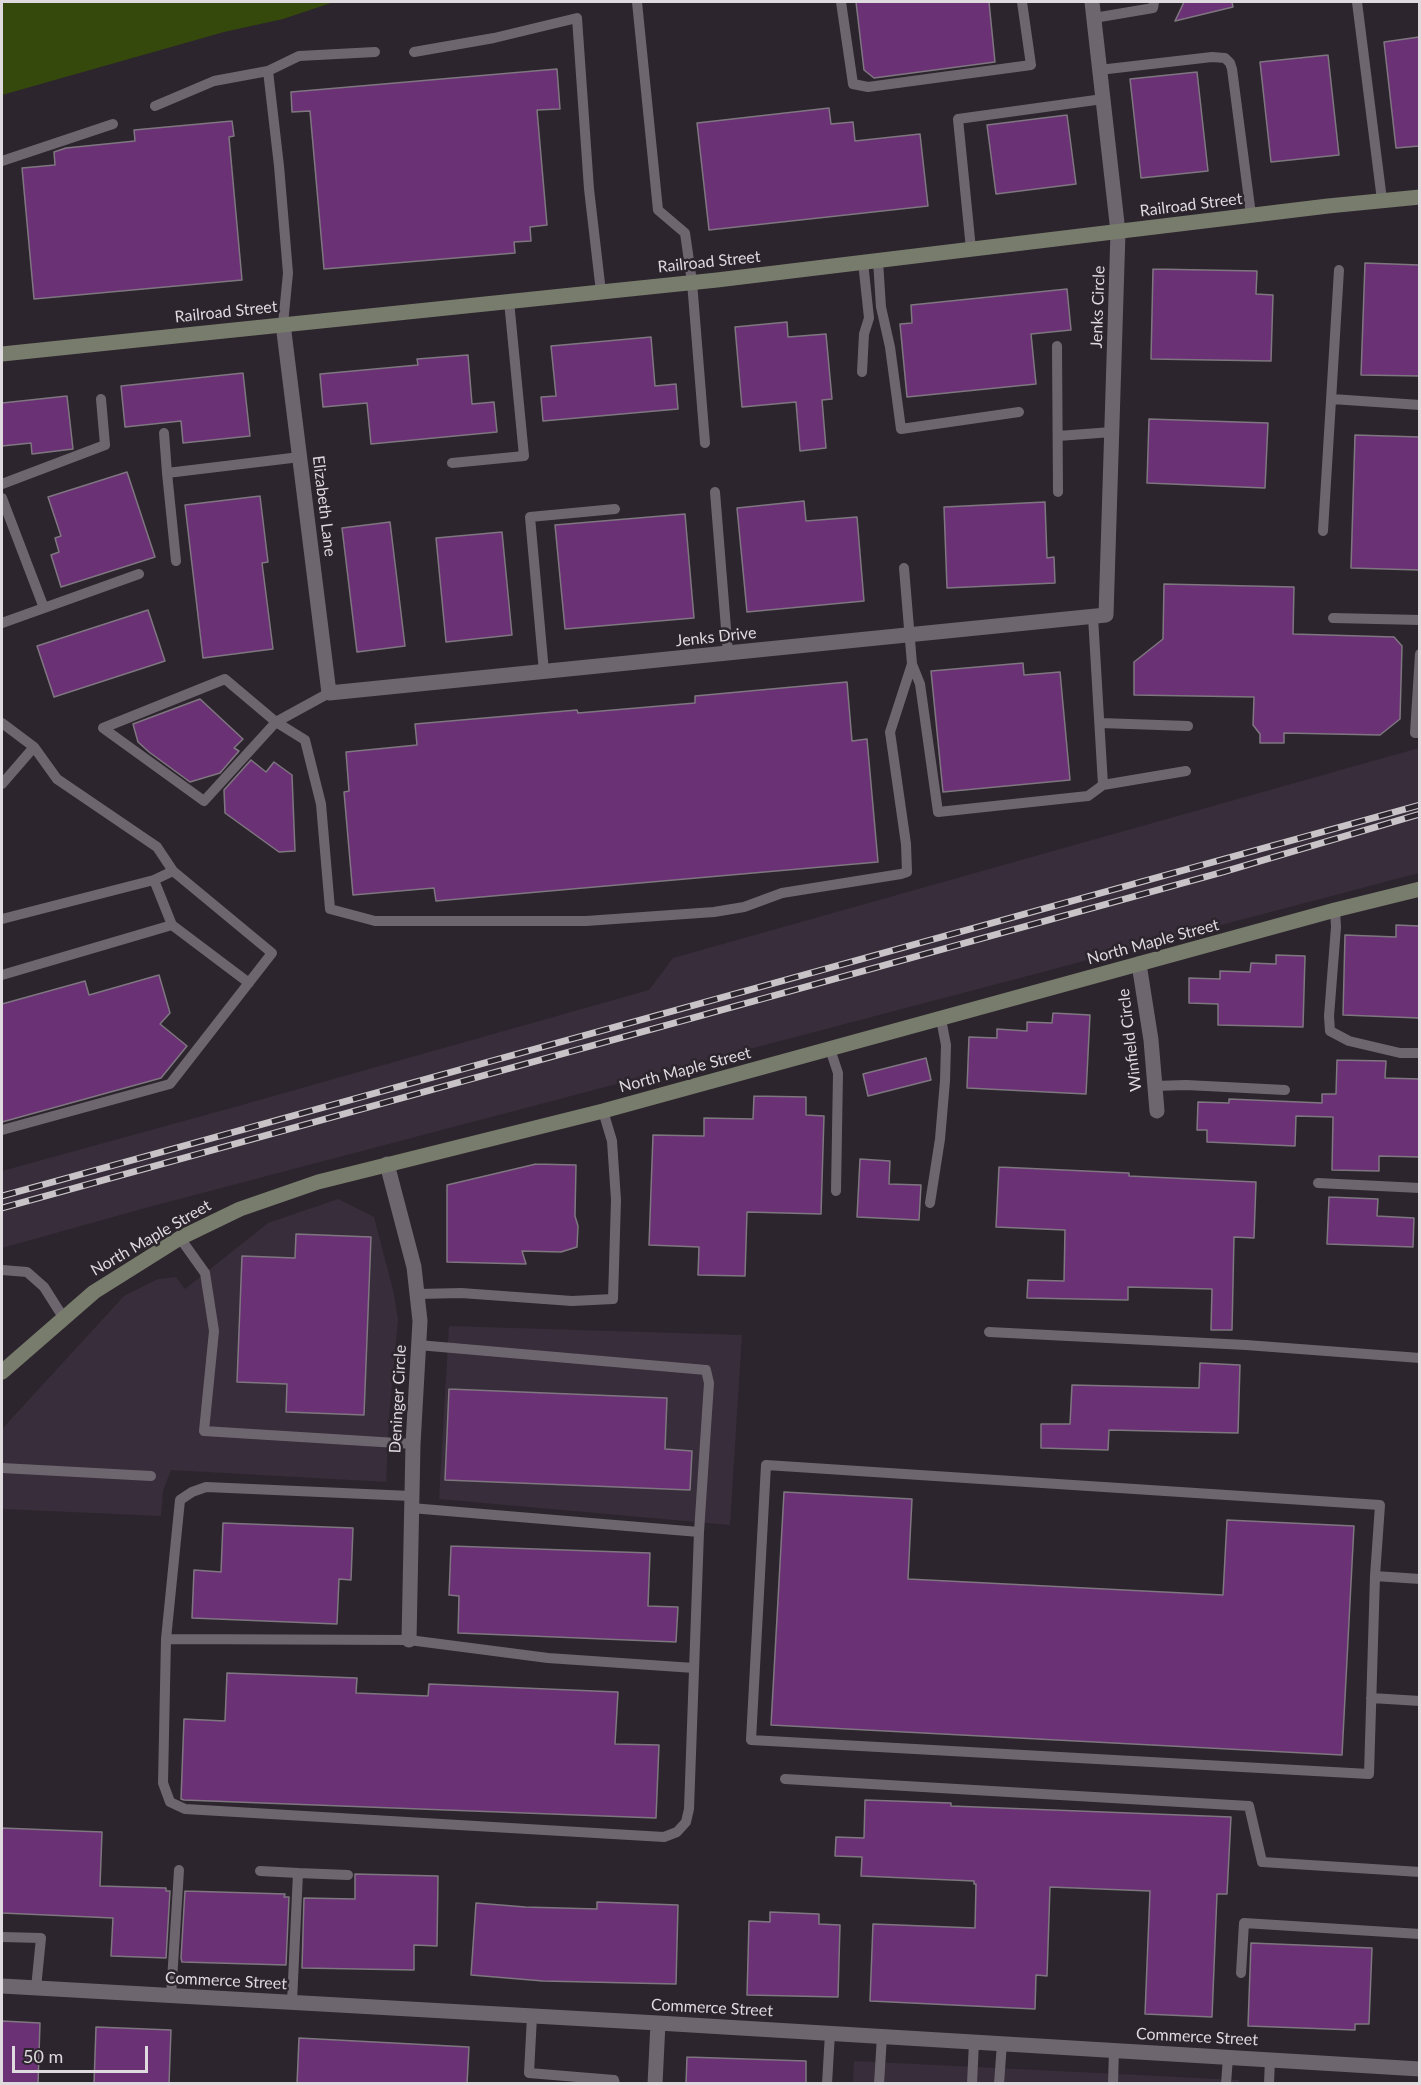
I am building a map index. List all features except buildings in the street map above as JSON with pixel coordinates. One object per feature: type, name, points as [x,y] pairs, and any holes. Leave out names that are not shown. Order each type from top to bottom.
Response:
[{"type":"main road","name":"Railroad Street","points":[[2,354],[692,282],[1419,197]]},
{"type":"main road","name":"North Maple Street","points":[[2,1372],[94,1292],[180,1238],[240,1209],[318,1182],[603,1111],[1335,910],[1419,890]]},
{"type":"street","name":"Jenks Circle","points":[[1092,2],[1118,232],[1112,432],[1100,616]]},
{"type":"street","name":"Elizabeth Lane","points":[[283,324],[329,693]]},
{"type":"street","name":"Jenks Drive","points":[[329,693],[1100,616]]},
{"type":"street","name":"Winfield Circle","points":[[1139,964],[1151,1040],[1156,1112]]},
{"type":"street","name":"Deninger Circle","points":[[387,1164],[414,1267],[420,1321],[413,1444],[409,1640]]},
{"type":"street","name":"Commerce Street","points":[[2,1986],[1419,2069]]},
{"type":"street","points":[[655,2084],[658,2023]]},
{"type":"lane","points":[[637,2],[658,210],[685,233],[692,282],[705,443]]},
{"type":"lane","points":[[841,2],[853,84],[867,87],[1031,65],[1022,2]]},
{"type":"lane","points":[[1094,18],[1153,8],[1154,2]]},
{"type":"lane","points":[[1357,2],[1382,200]]},
{"type":"lane","points":[[414,52],[494,38],[577,18],[589,189],[601,292]]},
{"type":"lane","points":[[155,106],[214,81],[268,71],[299,56],[375,52]]},
{"type":"lane","points":[[1099,70],[1212,57],[1225,58],[1232,69],[1251,215]]},
{"type":"lane","points":[[268,71],[288,273],[283,324]]},
{"type":"lane","points":[[971,249],[958,119],[1103,99]]},
{"type":"lane","points":[[2,161],[113,124]]},
{"type":"lane","points":[[862,372],[864,334],[869,318],[871,262]]},
{"type":"lane","points":[[871,262],[890,347],[901,429],[1019,412]]},
{"type":"lane","points":[[1323,531],[1339,270]]},
{"type":"lane","points":[[452,463],[524,456],[509,301]]},
{"type":"lane","points":[[1057,346],[1059,492]]},
{"type":"lane","points":[[2,484],[105,445],[101,399]]},
{"type":"lane","points":[[1332,399],[1419,405]]},
{"type":"lane","points":[[1058,436],[1112,432]]},
{"type":"lane","points":[[164,433],[176,561]]},
{"type":"lane","points":[[167,473],[300,457]]},
{"type":"lane","points":[[715,492],[728,653]]},
{"type":"lane","points":[[2,498],[44,608]]},
{"type":"lane","points":[[544,672],[530,517],[615,509]]},
{"type":"lane","points":[[904,568],[912,664],[920,684],[938,812],[1088,796],[1102,785],[1186,771]]},
{"type":"lane","points":[[2,623],[139,574]]},
{"type":"lane","points":[[1100,616],[1102,785]]},
{"type":"lane","points":[[1333,618],[1419,620]]},
{"type":"lane","points":[[1419,654],[1415,733],[1419,733]]},
{"type":"lane","points":[[329,693],[276,722],[204,801],[103,728],[225,679],[276,722],[305,740],[321,804],[330,909],[375,921],[586,921],[714,912],[744,907],[782,893],[907,872],[906,844],[890,732],[912,664]]},
{"type":"lane","points":[[2,723],[34,747],[57,779],[157,847],[173,871],[273,953],[170,1084],[2,1130]]},
{"type":"lane","points":[[1100,723],[1188,726]]},
{"type":"lane","points":[[2,784],[34,747]]},
{"type":"lane","points":[[2,919],[154,880],[173,871]]},
{"type":"lane","points":[[154,880],[172,925],[249,983]]},
{"type":"lane","points":[[1335,910],[1330,1031],[1349,1041],[1400,1053],[1419,1053]]},
{"type":"lane","points":[[2,975],[172,925]]},
{"type":"lane","points":[[930,1203],[940,1139],[945,1081],[946,1045],[941,1019]]},
{"type":"lane","points":[[830,1049],[838,1073],[836,1191]]},
{"type":"lane","points":[[1155,1086],[1186,1085],[1285,1090]]},
{"type":"lane","points":[[418,1294],[462,1293],[572,1301],[613,1299],[616,1200],[612,1141],[603,1111]]},
{"type":"lane","points":[[1318,1183],[1419,1188]]},
{"type":"lane","points":[[180,1238],[205,1274],[214,1330],[204,1431],[413,1444]]},
{"type":"lane","points":[[2,1270],[27,1272],[44,1287],[63,1317]]},
{"type":"lane","points":[[989,1332],[1234,1345],[1419,1358]]},
{"type":"lane","points":[[418,1345],[706,1370],[709,1383],[699,1532],[689,1809],[686,1822],[677,1832],[664,1837],[185,1809],[170,1802],[162,1783],[166,1639],[180,1500],[192,1492],[206,1487],[411,1502],[699,1532]]},
{"type":"lane","points":[[766,1465],[1380,1504],[1375,1576],[1369,1774],[751,1740],[766,1465]]},
{"type":"lane","points":[[2,1468],[151,1476]]},
{"type":"lane","points":[[1375,1576],[1419,1579]]},
{"type":"lane","points":[[166,1639],[409,1640],[548,1658],[694,1668]]},
{"type":"lane","points":[[1371,1698],[1419,1701]]},
{"type":"lane","points":[[785,1779],[1249,1806],[1262,1862],[1419,1872]]},
{"type":"lane","points":[[171,1996],[179,1870]]},
{"type":"lane","points":[[260,1871],[348,1875]]},
{"type":"lane","points":[[292,2002],[298,1873]]},
{"type":"lane","points":[[1241,1973],[1244,1923],[1419,1934]]},
{"type":"lane","points":[[2,1937],[41,1938],[36,1988]]},
{"type":"lane","points":[[531,2016],[529,2073],[614,2079],[615,2084]]},
{"type":"lane","points":[[827,2084],[831,2033]]},
{"type":"lane","points":[[879,2084],[882,2036]]},
{"type":"lane","points":[[972,2084],[974,2042]]},
{"type":"lane","points":[[999,2084],[1002,2043]]},
{"type":"lane","points":[[1113,2084],[1114,2050]]},
{"type":"lane","points":[[1227,2084],[1228,2057]]},
{"type":"lane","points":[[1269,2084],[1270,2060]]},
{"type":"shaded area","points":[[1419,748],[1419,873],[149,1207],[2,1248],[2,1171],[649,990],[673,958]]},
{"type":"shaded area","points":[[338,1199],[374,1217],[394,1294],[398,1320],[389,1417],[386,1482],[171,1470],[163,1491],[161,1516],[2,1509],[2,1429],[124,1296],[158,1279],[176,1277],[185,1289],[268,1223]]},
{"type":"shaded area","points":[[449,1326],[742,1335],[730,1525],[439,1499]]},
{"type":"shaded area","points":[[854,2061],[1239,2080],[1239,2084],[853,2084]]},
{"type":"green space","points":[[2,2],[334,2],[283,19],[224,32],[2,95]]},
{"type":"railway","points":[[2,1196],[1420,805]]},
{"type":"railway","points":[[2,1208],[1223,872],[1420,814]]}]
